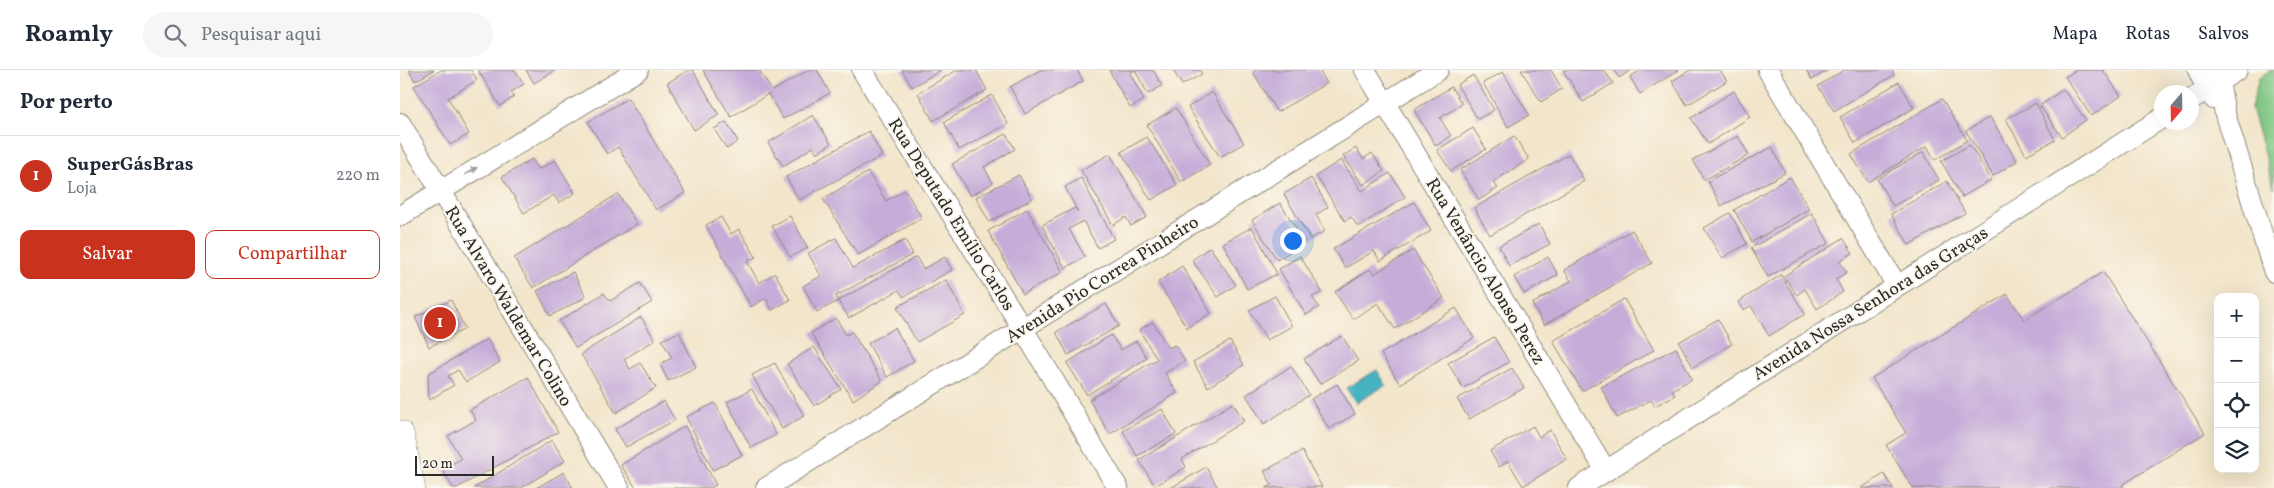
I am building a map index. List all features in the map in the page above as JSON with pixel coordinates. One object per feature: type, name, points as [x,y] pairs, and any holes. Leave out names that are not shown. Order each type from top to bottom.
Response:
[{"type":"main road","points":[[400,434],[411,488]]},
{"type":"street","points":[[400,216],[638,70]]},
{"type":"street","name":"Rua Deputado Emílio Carlos","points":[[862,70],[1023,328],[1118,488]]},
{"type":"street","name":"Rua Venâncio Alonso Perez","points":[[1365,70],[1606,471]]},
{"type":"street","name":"Avenida Pio Correa Pinheiro","points":[[766,488],[1438,70]]},
{"type":"street","points":[[1768,70],[1897,286]]},
{"type":"street","points":[[2198,70],[2214,82],[2274,272]]},
{"type":"street","name":"Rua Alvaro Waldemar Colino","points":[[400,123],[619,488]]},
{"type":"street","name":"Avenida Nossa Senhora das Graças","points":[[1579,488],[2154,123]]},
{"type":"green space","points":[[2274,70],[2274,188],[2251,108],[2259,78]]},
{"type":"water","points":[[1377,370],[1386,385],[1356,403],[1346,388]]},
{"type":"building","points":[[409,70],[434,70],[415,81]]},
{"type":"building","points":[[441,70],[471,70],[477,80],[448,98],[469,134],[450,145],[414,86]]},
{"type":"building","points":[[478,70],[515,70],[524,84],[511,92],[514,97],[500,106]]},
{"type":"building","points":[[526,70],[556,70],[534,83]]},
{"type":"building","points":[[688,70],[693,70],[719,115],[694,130],[667,83]]},
{"type":"building","points":[[703,70],[759,70],[772,91],[809,70],[817,70],[830,93],[783,119],[768,94],[731,117]]},
{"type":"building","points":[[902,70],[941,70],[912,87]]},
{"type":"building","points":[[957,70],[976,70],[987,90],[933,121],[918,93]]},
{"type":"building","points":[[1040,70],[1077,70],[1083,81],[1025,114],[1010,87]]},
{"type":"building","points":[[1109,70],[1135,70],[1130,73],[1144,100],[1130,108]]},
{"type":"building","points":[[1135,70],[1153,70],[1162,86],[1148,94]]},
{"type":"building","points":[[1173,70],[1200,70],[1202,74],[1182,85]]},
{"type":"building","points":[[1256,70],[1319,70],[1327,83],[1277,112],[1253,72]]},
{"type":"building","points":[[1521,70],[1551,70],[1562,89],[1541,102]]},
{"type":"building","points":[[1563,70],[1604,70],[1613,83],[1583,102]]},
{"type":"building","points":[[1614,70],[1631,70],[1619,78]]},
{"type":"building","points":[[1641,70],[1679,70],[1640,94],[1630,77]]},
{"type":"building","points":[[1690,70],[1720,70],[1727,81],[1687,105],[1672,81]]},
{"type":"building","points":[[1806,70],[1828,70],[1812,80]]},
{"type":"building","points":[[1844,70],[1892,70],[1894,75],[1834,111],[1818,86]]},
{"type":"building","points":[[2076,70],[2103,70],[2121,96],[2091,116],[2065,77]]},
{"type":"building","points":[[1503,72],[1529,115],[1508,127],[1483,83]]},
{"type":"building","points":[[1473,75],[1494,110],[1478,119],[1457,85]]},
{"type":"building","points":[[1899,82],[1914,108],[1855,143],[1840,117]]},
{"type":"building","points":[[1451,87],[1462,104],[1440,118],[1451,136],[1436,146],[1414,110]]},
{"type":"building","points":[[2063,89],[2086,120],[2062,137],[2040,106]]},
{"type":"building","points":[[1734,91],[1750,117],[1708,144],[1691,118]]},
{"type":"building","points":[[1212,92],[1244,143],[1220,157],[1188,107]]},
{"type":"building","points":[[992,95],[1008,124],[959,150],[944,122]]},
{"type":"building","points":[[628,98],[685,193],[656,210],[618,147],[607,154],[588,122]]},
{"type":"building","points":[[1942,99],[1967,140],[1935,160],[1927,146],[1868,182],[1851,154]]},
{"type":"building","points":[[2036,103],[2055,140],[2026,155],[2006,119]]},
{"type":"building","points":[[1176,108],[1210,165],[1181,182],[1147,125]]},
{"type":"building","points":[[813,115],[831,144],[817,153],[813,147],[783,166],[768,143]]},
{"type":"building","points":[[1990,117],[2017,161],[1993,176],[1966,131]]},
{"type":"building","points":[[726,122],[738,141],[727,149],[714,129]]},
{"type":"building","points":[[1473,128],[1486,149],[1451,171],[1437,150]]},
{"type":"building","points":[[869,131],[882,156],[799,200],[786,177]]},
{"type":"building","points":[[1006,134],[1015,149],[984,167],[993,183],[970,196],[952,164]]},
{"type":"building","points":[[1514,136],[1529,159],[1493,182],[1498,188],[1479,200],[1460,170]]},
{"type":"building","points":[[1738,136],[1749,155],[1704,180],[1693,160]]},
{"type":"building","points":[[1147,137],[1177,185],[1151,200],[1121,152]]},
{"type":"building","points":[[1970,145],[1991,180],[1962,197],[1941,161]]},
{"type":"building","points":[[1772,147],[1785,173],[1721,206],[1708,181]]},
{"type":"building","points":[[1356,148],[1363,159],[1372,153],[1384,171],[1363,185],[1343,156]]},
{"type":"building","points":[[1923,152],[1939,180],[1893,206],[1877,179]]},
{"type":"building","points":[[1110,154],[1147,217],[1131,226],[1126,217],[1113,225],[1081,170]]},
{"type":"building","points":[[1569,154],[1584,181],[1490,235],[1474,208]]},
{"type":"building","points":[[532,159],[539,169],[555,160],[575,193],[559,203],[554,195],[524,213],[502,177]]},
{"type":"building","points":[[1341,160],[1362,191],[1390,173],[1405,197],[1358,227],[1351,217],[1345,221],[1316,176]]},
{"type":"building","points":[[868,172],[886,201],[905,190],[922,218],[858,255],[823,199]]},
{"type":"building","points":[[1019,175],[1032,199],[989,222],[976,197]]},
{"type":"building","points":[[1790,177],[1809,209],[1752,242],[1734,210]]},
{"type":"building","points":[[1081,178],[1114,239],[1098,248],[1083,221],[1069,229],[1085,257],[1065,268],[1042,225],[1075,208],[1078,212],[1065,187]]},
{"type":"building","points":[[1311,178],[1328,207],[1316,215],[1325,231],[1310,239],[1284,194]]},
{"type":"building","points":[[1947,181],[1965,213],[1909,245],[1891,214]]},
{"type":"building","points":[[618,194],[637,224],[533,288],[514,258]]},
{"type":"building","points":[[1414,202],[1431,231],[1380,261],[1374,251],[1345,268],[1333,249]]},
{"type":"building","points":[[1280,203],[1305,242],[1277,260],[1252,220]]},
{"type":"building","points":[[1027,209],[1063,272],[1023,294],[988,231]]},
{"type":"building","points":[[1730,213],[1747,244],[1722,258],[1704,228]]},
{"type":"building","points":[[1812,213],[1829,243],[1768,277],[1751,248]]},
{"type":"building","points":[[790,216],[808,248],[790,257],[772,226]]},
{"type":"building","points":[[721,217],[731,234],[739,229],[756,257],[747,261],[759,283],[775,273],[790,300],[772,310],[766,298],[751,307],[706,225]]},
{"type":"building","points":[[1539,224],[1550,244],[1509,266],[1499,246]]},
{"type":"building","points":[[1252,227],[1277,274],[1247,289],[1223,243]]},
{"type":"building","points":[[1632,230],[1652,263],[1544,325],[1532,304],[1571,281],[1564,270]]},
{"type":"building","points":[[836,238],[853,268],[905,240],[913,254],[836,296],[838,301],[817,312],[803,286],[821,276],[808,253]]},
{"type":"building","points":[[1843,238],[1853,253],[1839,261],[1847,272],[1836,279],[1843,292],[1817,309],[1805,289],[1797,295],[1784,276]]},
{"type":"building","points":[[1210,247],[1236,285],[1218,297],[1192,260]]},
{"type":"building","points":[[1413,250],[1444,298],[1395,329],[1378,303],[1353,319],[1335,292],[1370,269],[1374,274]]},
{"type":"building","points":[[1300,256],[1322,292],[1312,297],[1319,307],[1306,315],[1279,269]]},
{"type":"building","points":[[916,257],[923,269],[945,257],[952,270],[903,297],[899,290],[849,318],[838,301]]},
{"type":"building","points":[[1548,257],[1558,275],[1524,294],[1514,277]]},
{"type":"building","points":[[1182,266],[1211,313],[1187,328],[1158,282]]},
{"type":"building","points":[[573,272],[586,297],[550,316],[537,291]]},
{"type":"building","points":[[2103,272],[2205,433],[2122,485],[2124,488],[1913,488],[1886,445],[1906,433],[1872,378],[2007,294],[2024,320]]},
{"type":"building","points":[[1781,275],[1805,314],[1769,336],[1751,306],[1743,310],[1738,302]]},
{"type":"building","points":[[946,280],[965,315],[917,342],[897,307]]},
{"type":"building","points":[[640,283],[652,302],[576,348],[559,321],[604,293],[610,301]]},
{"type":"building","points":[[1275,296],[1292,326],[1267,340],[1249,310]]},
{"type":"building","points":[[1624,299],[1654,350],[1582,391],[1553,341]]},
{"type":"building","points":[[451,300],[465,329],[429,347],[415,317]]},
{"type":"building","points":[[1106,304],[1119,326],[1068,355],[1056,332]]},
{"type":"building","points":[[1456,308],[1474,338],[1400,384],[1381,354]]},
{"type":"building","points":[[641,317],[655,340],[624,359],[630,369],[640,363],[656,388],[616,413],[581,354]]},
{"type":"building","points":[[836,318],[846,335],[852,332],[882,381],[853,400],[811,333]]},
{"type":"building","points":[[1718,319],[1732,344],[1693,367],[1679,342]]},
{"type":"building","points":[[1153,322],[1168,348],[1175,345],[1185,361],[1165,373],[1177,393],[1110,434],[1089,400],[1157,359],[1139,330]]},
{"type":"building","points":[[895,328],[914,361],[887,377],[868,343]]},
{"type":"building","points":[[679,332],[696,367],[668,381],[660,364],[672,358],[662,340]]},
{"type":"building","points":[[1111,335],[1121,350],[1136,341],[1147,358],[1087,395],[1067,363]]},
{"type":"building","points":[[1342,336],[1358,361],[1320,384],[1304,359]]},
{"type":"building","points":[[1494,337],[1509,362],[1463,388],[1448,363]]},
{"type":"building","points":[[487,339],[500,362],[466,382],[458,370],[448,376],[454,385],[429,400],[428,374]]},
{"type":"building","points":[[1230,341],[1244,365],[1208,387],[1193,362]]},
{"type":"building","points":[[814,347],[841,389],[814,406],[787,364]]},
{"type":"building","points":[[1676,348],[1692,379],[1672,390],[1675,395],[1655,406],[1651,400],[1617,418],[1601,387]]},
{"type":"building","points":[[775,363],[804,416],[782,429],[752,375]]},
{"type":"building","points":[[1291,366],[1309,395],[1264,424],[1246,395]]},
{"type":"building","points":[[1512,368],[1524,388],[1469,419],[1457,399]]},
{"type":"building","points":[[528,377],[558,432],[457,488],[453,488],[442,469],[461,459],[448,436],[476,420],[470,410]]},
{"type":"building","points":[[1337,384],[1355,414],[1329,429],[1311,399]]},
{"type":"building","points":[[752,389],[776,435],[751,448],[727,402]]},
{"type":"building","points":[[664,401],[675,420],[626,447],[615,429]]},
{"type":"building","points":[[715,403],[742,455],[713,470],[686,417]]},
{"type":"building","points":[[1233,403],[1244,421],[1182,459],[1186,467],[1155,486],[1139,460]]},
{"type":"building","points":[[1162,409],[1176,434],[1137,456],[1123,431]]},
{"type":"building","points":[[685,426],[716,485],[711,488],[636,488],[621,465]]},
{"type":"building","points":[[1533,426],[1539,437],[1550,430],[1567,459],[1523,486],[1508,461],[1499,467],[1490,451]]},
{"type":"building","points":[[552,440],[565,461],[521,488],[474,488]]},
{"type":"building","points":[[1302,451],[1322,487],[1266,488],[1272,485],[1264,471]]},
{"type":"building","points":[[1206,467],[1218,488],[1171,488]]},
{"type":"building","points":[[564,472],[573,488],[536,488]]},
{"type":"building","points":[[1884,474],[1893,488],[1861,488]]},
{"type":"place","name":"SuperGásBras","points":[[440,323]]}]
